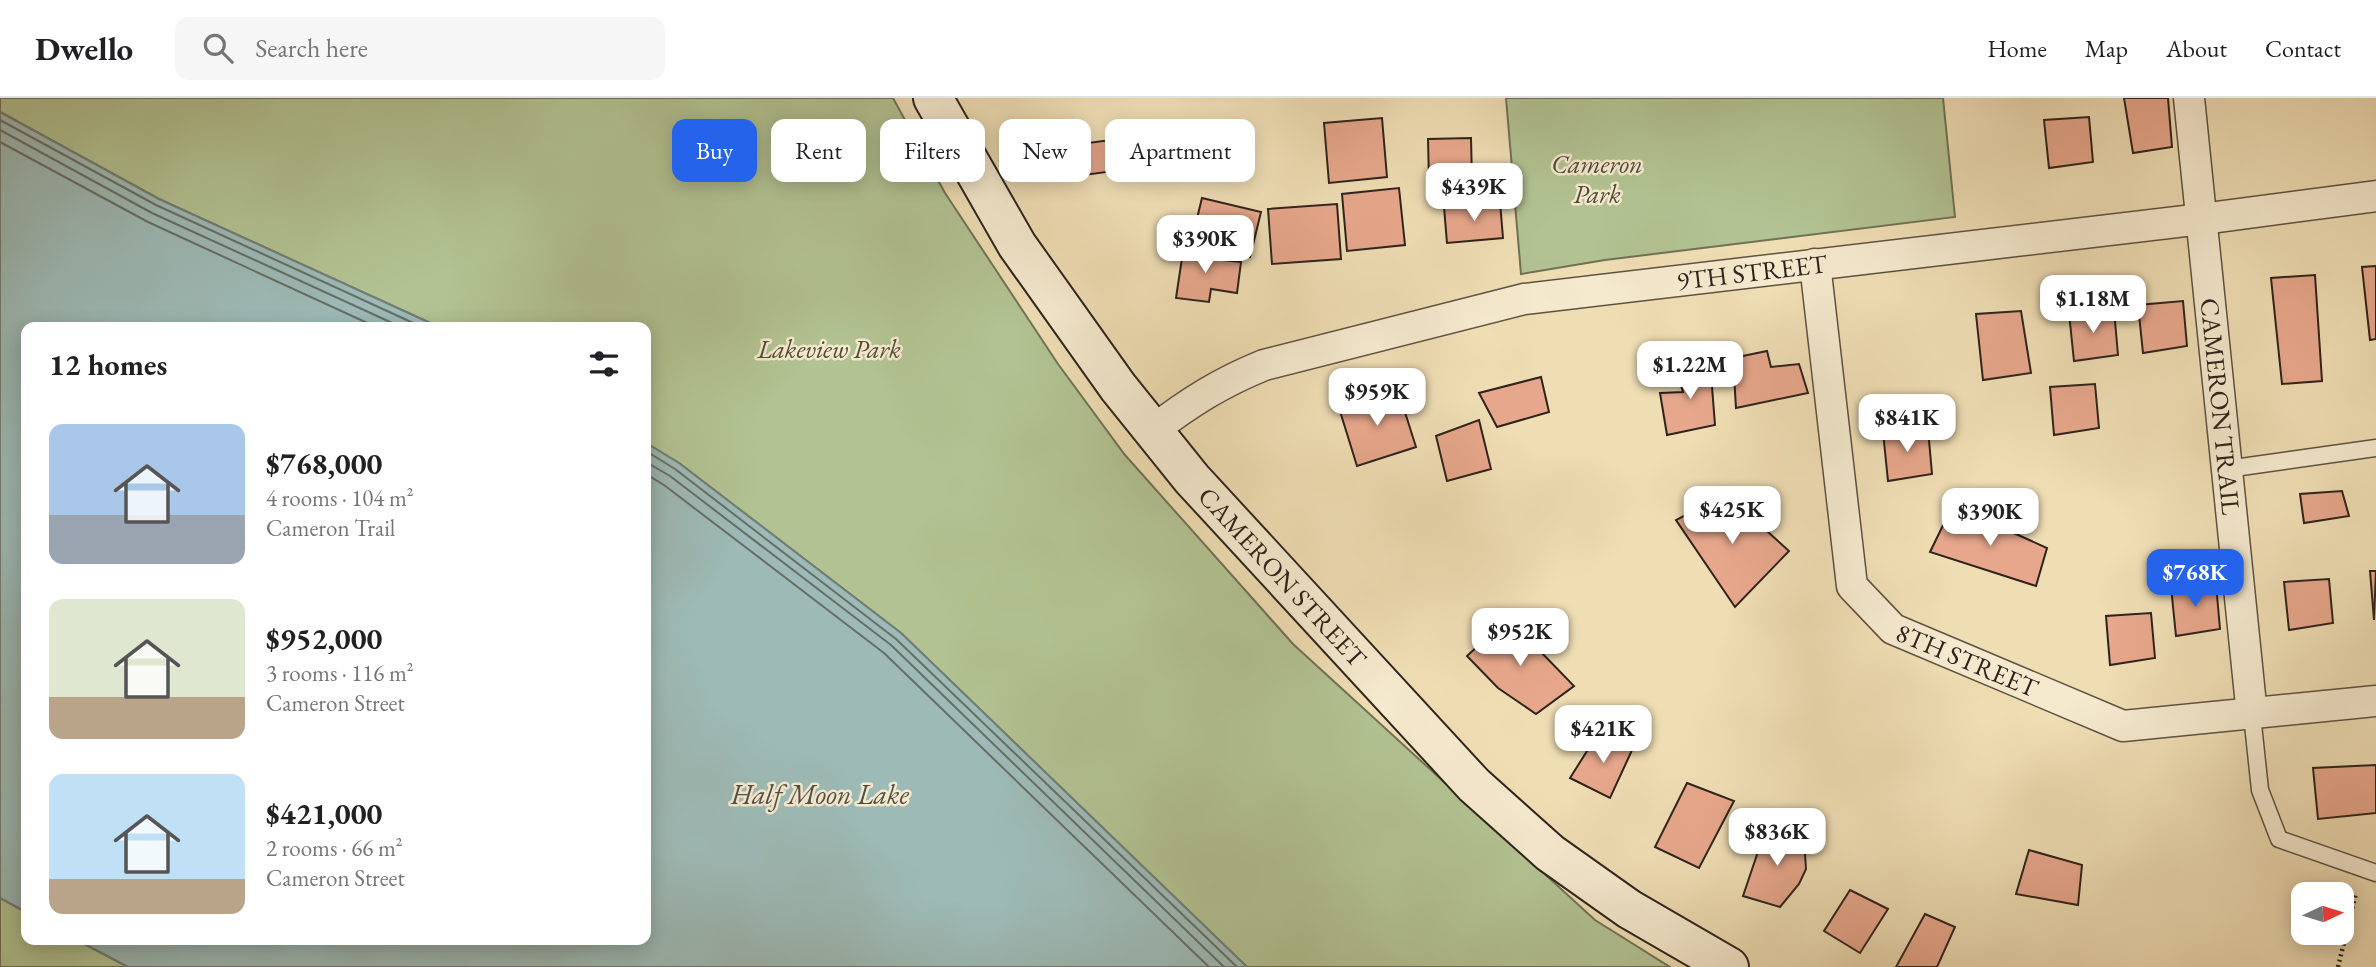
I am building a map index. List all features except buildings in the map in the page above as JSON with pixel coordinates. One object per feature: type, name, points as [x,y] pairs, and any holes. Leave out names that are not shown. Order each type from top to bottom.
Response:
[{"type":"main road","name":"CAMERON STREET","points":[[933,98],[1017,245],[1152,431],[1192,479],[1474,785],[1550,853],[1629,909],[1728,967]]},
{"type":"street","name":"CAMERON TRAIL","points":[[2189,98],[2252,715]]},
{"type":"street","name":"9TH STREET","points":[[1152,431],[1187,404],[1224,381],[1264,365],[1524,299],[2376,196]]},
{"type":"street","name":"8TH STREET","points":[[1815,264],[1852,586],[1893,629],[2123,726],[2376,701]]},
{"type":"lane","points":[[2227,470],[2376,448]]},
{"type":"lane","points":[[2252,715],[2260,790],[2279,839],[2369,870]]},
{"type":"path","points":[[2338,967],[2369,870]]},
{"type":"green space","name":"Lakeview Park","points":[[0,98],[893,98],[904,119],[880,119],[880,182],[939,182],[1058,364],[1125,455],[1293,644],[1595,920],[1670,967],[1247,967],[901,633],[679,463],[651,446],[651,322],[428,322],[159,199],[0,112]]},
{"type":"green space","name":"Cameron Park","points":[[1506,98],[1943,98],[1955,217],[1605,260],[1521,274]]},
{"type":"green space","points":[[0,898],[21,909],[21,945],[86,945],[128,967],[0,967]]},
{"type":"water","points":[[0,112],[159,199],[428,322],[21,322],[21,909],[0,898]]},
{"type":"water","name":"Half Moon Lake","points":[[651,446],[679,463],[901,633],[1247,967],[128,967],[86,945],[651,945]]}]
